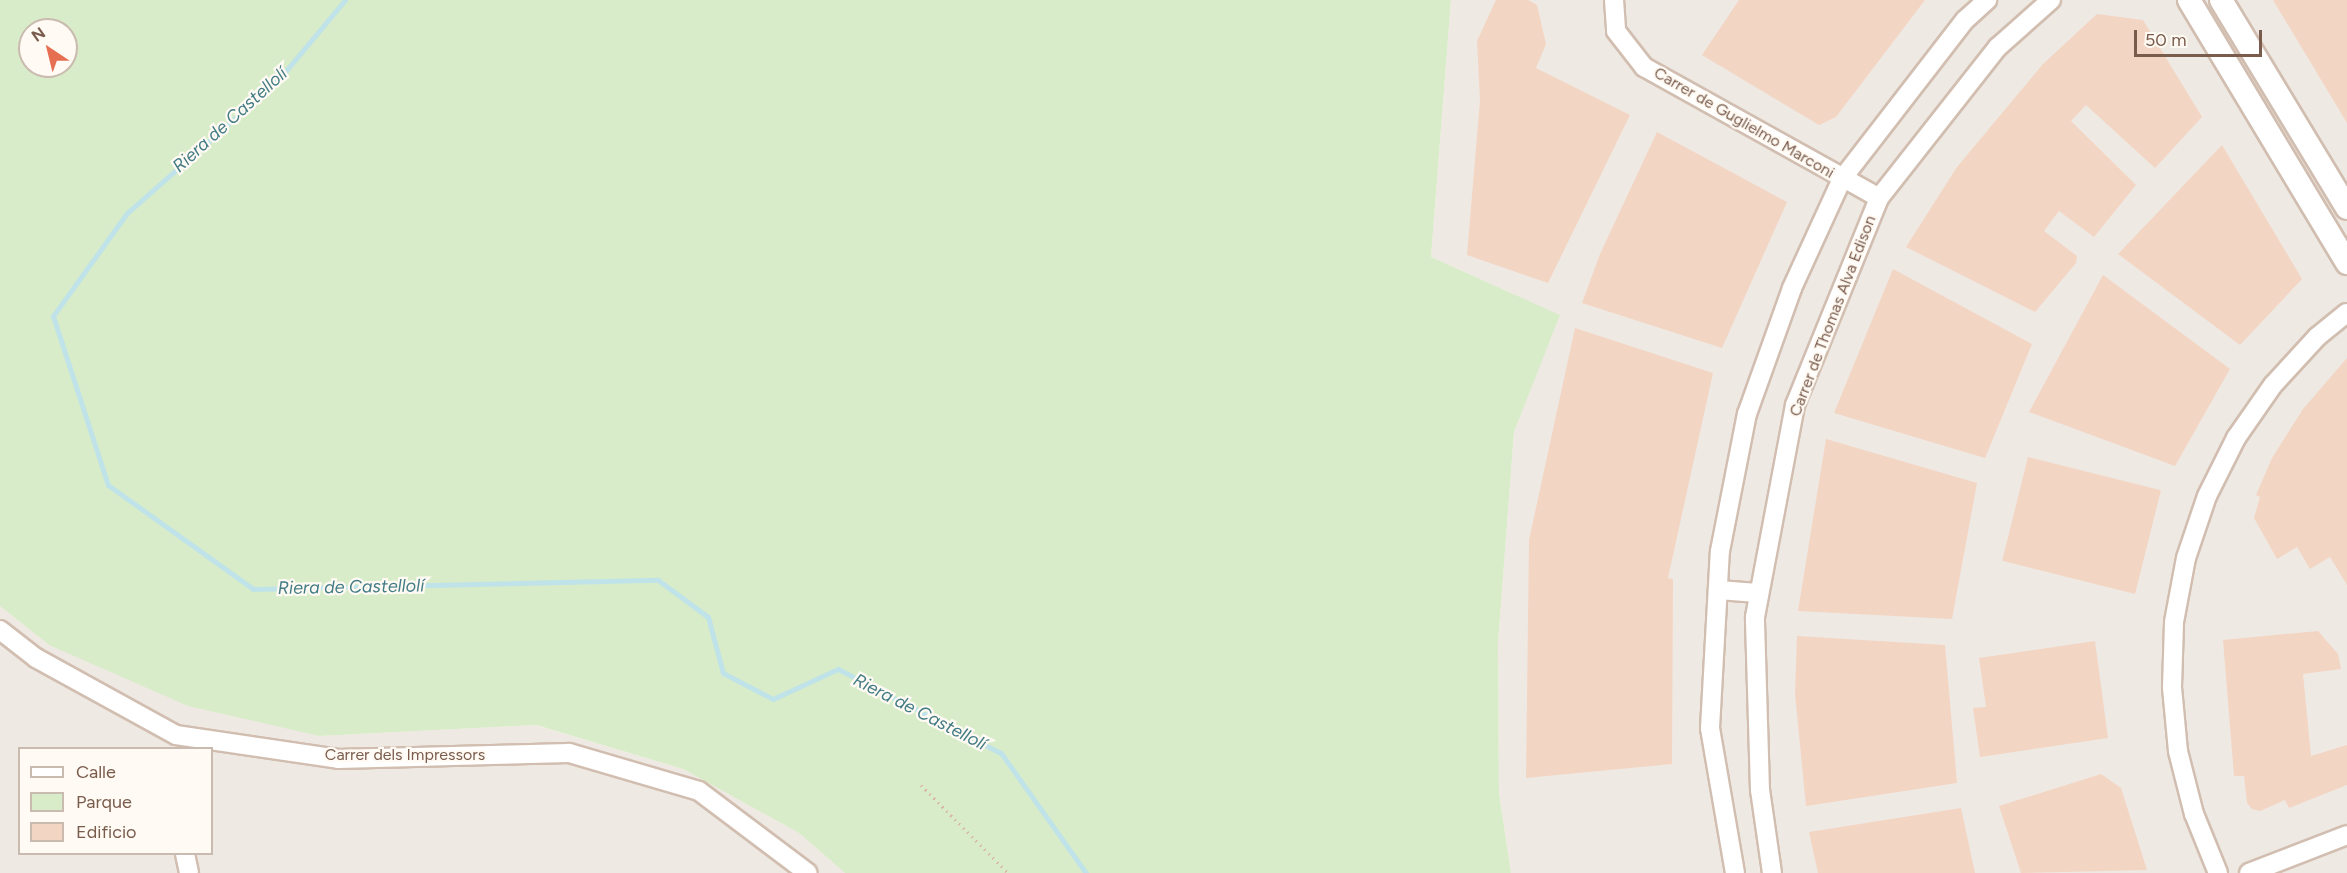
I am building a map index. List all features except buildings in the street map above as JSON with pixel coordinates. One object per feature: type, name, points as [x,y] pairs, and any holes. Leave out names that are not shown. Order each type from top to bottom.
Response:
[{"type":"street","name":"Carrer de Guglielmo Marconi","points":[[1614,0],[1616,31],[1644,67],[1879,198]]},
{"type":"street","points":[[1735,873],[1710,728],[1720,551],[1747,414],[1792,288],[1842,179],[1965,20],[1987,0]]},
{"type":"street","name":"Carrer de Thomas Alva Edison","points":[[1772,873],[1760,790],[1755,617],[1795,405],[1879,198],[1998,47],[2050,0]]},
{"type":"street","points":[[2188,0],[2347,263]]},
{"type":"street","points":[[2221,0],[2347,208]]},
{"type":"street","points":[[2218,873],[2194,814],[2178,751],[2172,687],[2174,622],[2186,558],[2207,496],[2236,438],[2273,385],[2317,337],[2347,313]]},
{"type":"street","points":[[1718,590],[1758,593]]},
{"type":"street","name":"Carrer dels Impressors","points":[[0,630],[36,658],[175,742],[338,759],[568,753],[699,791],[808,873]]},
{"type":"street","points":[[2249,873],[2347,835]]},
{"type":"street","points":[[185,855],[189,873]]},
{"type":"path","points":[[921,785],[1008,873]]},
{"type":"shaded area","points":[[1451,0],[2347,0],[2347,873],[1511,873],[1499,793],[1498,643],[1514,432],[1559,315],[1431,257]]},
{"type":"shaded area","points":[[0,606],[49,645],[319,736],[535,725],[683,769],[799,833],[845,873],[0,873]]},
{"type":"green space","points":[[0,0],[1451,0],[1431,257],[1560,315],[1514,432],[1498,643],[1499,793],[1511,873],[845,873],[799,833],[683,769],[536,725],[319,736],[188,706],[49,645],[0,606]]},
{"type":"waterway","name":"Riera de Castellolí","points":[[345,0],[278,80],[127,213],[53,316],[108,485],[253,589],[658,580],[708,617],[723,673],[773,699],[838,669],[1001,753],[1086,873]]}]
